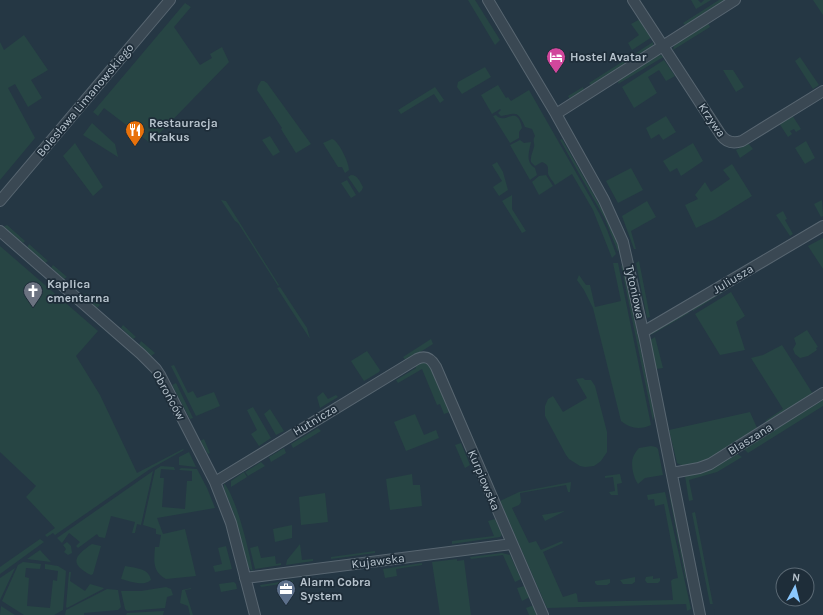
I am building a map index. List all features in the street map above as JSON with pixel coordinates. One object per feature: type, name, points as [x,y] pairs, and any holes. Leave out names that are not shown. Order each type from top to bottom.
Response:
[{"type":"street","name":"Bolesława Limanowskiego","points":[[0,201],[170,0]]},
{"type":"street","name":"Tytoniowa","points":[[488,0],[556,114],[604,200],[623,242],[643,332],[700,615]]},
{"type":"street","points":[[633,0],[663,46]]},
{"type":"street","points":[[556,114],[735,0]]},
{"type":"street","name":"Krzywa","points":[[663,46],[721,135],[730,143],[742,141],[823,90]]},
{"type":"street","name":"Juliusza","points":[[643,332],[823,226]]},
{"type":"street","name":"Obrońców","points":[[0,231],[141,354],[156,369],[214,482],[227,512],[255,615]]},
{"type":"street","name":"Kurpiowska","points":[[416,359],[420,357],[428,358],[433,362],[543,615]]},
{"type":"street","name":"Hutnicza","points":[[214,482],[416,359]]},
{"type":"street","name":"Blaszana","points":[[672,473],[699,468],[710,464],[823,393]]},
{"type":"street","name":"Kujawska","points":[[245,578],[512,544]]},
{"type":"green space","points":[[468,0],[475,0],[500,40],[495,45]]},
{"type":"green space","points":[[691,0],[698,0],[701,3],[704,0],[711,0],[696,9]]},
{"type":"green space","points":[[719,0],[727,0],[686,26],[683,23]]},
{"type":"green space","points":[[813,0],[823,0],[823,15]]},
{"type":"green space","points":[[185,3],[191,7],[174,27],[200,65],[212,58],[210,54],[222,47],[229,62],[150,143],[104,108],[98,116],[93,112]]},
{"type":"green space","points":[[640,19],[652,37],[632,50],[628,43],[639,35],[631,24]]},
{"type":"green space","points":[[708,23],[710,27],[673,50],[677,43]]},
{"type":"green space","points":[[24,35],[48,70],[31,80],[42,98],[28,107],[15,84],[8,88],[35,138],[0,180],[0,42],[4,50]]},
{"type":"green space","points":[[653,42],[653,47],[635,58],[633,55]]},
{"type":"green space","points":[[659,55],[665,56],[618,84],[619,79]]},
{"type":"green space","points":[[800,57],[819,85],[813,89],[795,61]]},
{"type":"green space","points":[[625,60],[627,63],[592,85],[589,83]]},
{"type":"green space","points":[[664,60],[675,76],[666,81],[659,70],[648,77],[657,93],[634,108],[622,87]]},
{"type":"green space","points":[[485,67],[491,77],[462,94],[457,87],[458,82]]},
{"type":"green space","points":[[723,70],[733,70],[744,87],[736,92]]},
{"type":"green space","points":[[261,81],[267,83],[311,144],[296,153],[281,129],[282,128],[257,90]]},
{"type":"green space","points":[[498,85],[506,98],[508,97],[511,101],[529,90],[599,213],[616,254],[612,258],[593,210],[572,174],[555,185],[549,176],[548,166],[546,164],[542,162],[535,166],[531,162],[535,136],[532,129],[525,127],[520,117],[516,114],[501,116],[498,113],[501,110],[500,109],[492,114],[481,95]]},
{"type":"green space","points":[[435,87],[444,100],[440,103],[434,94],[401,114],[398,110]]},
{"type":"green space","points":[[583,87],[584,91],[570,99],[568,96]]},
{"type":"green space","points":[[496,115],[499,118],[517,117],[522,128],[519,132],[519,138],[510,143],[493,116]]},
{"type":"green space","points":[[792,115],[801,129],[796,132],[794,129],[790,131],[792,134],[788,137],[779,123]]},
{"type":"green space","points":[[666,116],[676,132],[663,140],[659,134],[651,139],[646,128]]},
{"type":"green space","points":[[92,123],[115,144],[118,157],[83,135]]},
{"type":"green space","points":[[270,136],[280,152],[273,156],[262,140]]},
{"type":"green space","points":[[332,139],[338,144],[347,162],[349,170],[345,173],[342,167],[338,167],[323,143]]},
{"type":"green space","points":[[562,139],[603,211],[619,247],[618,252],[605,219],[560,140]]},
{"type":"green space","points":[[520,140],[524,143],[531,142],[529,160],[535,168],[537,175],[530,180],[510,145]]},
{"type":"green space","points":[[806,141],[815,158],[805,164],[795,148]]},
{"type":"green space","points":[[75,143],[103,187],[93,196],[63,156]]},
{"type":"green space","points":[[693,143],[703,161],[681,176],[677,168],[670,172],[663,161]]},
{"type":"green space","points":[[748,143],[753,149],[740,158],[736,150]]},
{"type":"green space","points":[[497,162],[503,172],[508,190],[499,196],[493,187],[502,181],[492,165]]},
{"type":"green space","points":[[732,164],[752,196],[715,219],[696,228],[685,205],[698,199],[695,195],[705,182],[711,192],[730,179],[723,170]]},
{"type":"green space","points":[[631,168],[643,190],[618,203],[606,181]]},
{"type":"green space","points":[[351,175],[357,177],[363,187],[359,193],[348,177]]},
{"type":"green space","points":[[546,175],[553,186],[539,195],[532,182],[539,176]]},
{"type":"green space","points":[[347,180],[356,195],[351,198],[341,183]]},
{"type":"green space","points":[[512,195],[512,209],[526,231],[522,233],[502,201]]},
{"type":"green space","points":[[221,200],[226,201],[279,285],[278,286],[238,223],[235,221]]},
{"type":"green space","points":[[822,200],[823,216],[821,217],[814,204]]},
{"type":"green space","points":[[647,201],[656,217],[631,231],[636,249],[634,249],[622,216]]},
{"type":"green space","points":[[783,211],[787,219],[785,220],[793,234],[790,236],[776,215]]},
{"type":"green space","points":[[7,225],[25,241],[23,243],[3,227]]},
{"type":"green space","points":[[823,238],[823,269],[808,246]]},
{"type":"green space","points":[[29,244],[48,261],[45,263],[27,248]]},
{"type":"green space","points":[[0,246],[98,331],[76,356],[100,395],[137,473],[183,449],[184,450],[150,469],[55,535],[53,533],[47,537],[45,535],[55,528],[26,497],[36,486],[0,452]]},
{"type":"green space","points":[[639,261],[650,317],[647,318],[636,263]]},
{"type":"green space","points":[[613,263],[618,263],[651,425],[643,428],[628,426],[621,421],[593,308],[577,280],[579,275],[586,285],[590,285],[595,307],[621,301]]},
{"type":"green space","points":[[53,265],[67,277],[64,279],[51,268]]},
{"type":"green space","points":[[621,265],[624,268],[654,415],[653,421]]},
{"type":"green space","points":[[730,286],[730,288],[693,311],[692,309]]},
{"type":"green space","points":[[280,287],[307,328],[310,339],[277,288]]},
{"type":"green space","points":[[731,292],[745,316],[736,322],[745,350],[720,355],[695,314]]},
{"type":"green space","points":[[85,293],[100,305],[97,308],[83,296]]},
{"type":"green space","points":[[687,311],[689,313],[651,335],[654,331]]},
{"type":"green space","points":[[123,325],[136,337],[133,339],[121,328]]},
{"type":"green space","points":[[807,330],[818,347],[816,348],[817,350],[808,356],[800,358],[795,354],[793,349],[796,344],[794,338]]},
{"type":"green space","points":[[655,337],[663,368],[656,369],[650,340]]},
{"type":"green space","points":[[431,339],[433,344],[406,361],[403,357]]},
{"type":"green space","points":[[141,341],[155,353],[151,356],[139,345]]},
{"type":"green space","points":[[782,345],[813,394],[767,423],[765,421],[783,409],[751,358],[763,355]]},
{"type":"green space","points":[[367,351],[380,370],[364,381],[351,361]]},
{"type":"green space","points":[[424,361],[430,364],[450,412],[444,414],[440,404],[437,405],[422,369],[398,383],[396,380],[416,368],[416,364]]},
{"type":"green space","points":[[174,365],[188,393],[193,391],[197,398],[214,392],[220,406],[196,416],[171,366]]},
{"type":"green space","points":[[583,378],[585,380],[591,380],[595,386],[607,432],[607,452],[601,461],[594,466],[585,467],[580,466],[569,459],[545,416],[545,406],[548,399],[553,396],[563,412],[587,398],[576,379]]},
{"type":"green space","points":[[176,383],[193,418],[190,419],[172,385]]},
{"type":"green space","points":[[323,392],[328,399],[336,395],[338,397],[320,408],[317,397]]},
{"type":"green space","points":[[823,400],[823,406],[748,453],[744,449]]},
{"type":"green space","points":[[253,407],[271,438],[259,446],[251,434],[257,430],[247,410]]},
{"type":"green space","points":[[270,409],[284,431],[276,435],[264,414]]},
{"type":"green space","points":[[750,412],[757,428],[729,447],[705,460],[694,464],[684,465],[677,463],[669,430]]},
{"type":"green space","points":[[415,414],[424,435],[436,430],[439,438],[406,451],[394,422]]},
{"type":"green space","points":[[318,428],[321,431],[293,448],[291,444]]},
{"type":"green space","points":[[204,439],[210,453],[208,454],[200,441]]},
{"type":"green space","points":[[461,443],[470,465],[465,468],[455,445]]},
{"type":"green space","points":[[651,446],[658,449],[663,475],[645,478],[638,484],[635,480],[633,472],[633,456],[639,448]]},
{"type":"green space","points":[[284,448],[286,453],[271,462],[269,457]]},
{"type":"green space","points":[[189,452],[196,467],[179,465],[179,457]]},
{"type":"green space","points":[[737,454],[742,457],[717,472],[689,480],[693,500],[689,501],[685,476],[712,468]]},
{"type":"green space","points":[[261,462],[265,466],[248,476],[245,472]]},
{"type":"green space","points":[[161,466],[174,467],[175,470],[161,469],[160,478],[164,478],[162,507],[185,509],[187,481],[192,481],[192,471],[179,470],[181,468],[197,469],[215,508],[157,518],[163,534],[185,529],[196,576],[166,579],[158,573],[156,569],[154,561],[155,547],[159,547],[161,535],[156,534],[156,529],[143,525],[155,470]]},
{"type":"green space","points":[[153,471],[141,525],[137,524],[135,533],[132,533],[135,522],[111,516],[105,538],[99,537],[97,534],[78,548],[76,546],[80,542],[69,533],[62,543],[57,538]]},
{"type":"green space","points":[[244,472],[247,477],[231,487],[231,481]]},
{"type":"green space","points":[[412,474],[413,485],[420,485],[422,506],[390,510],[386,479]]},
{"type":"green space","points":[[620,474],[622,483],[617,484],[618,495],[611,495],[609,492],[615,491],[613,477],[605,478],[605,476]]},
{"type":"green space","points":[[571,482],[570,492],[568,492],[566,485],[520,493],[521,502],[519,505],[512,508],[529,543],[536,541],[541,550],[562,541],[563,543],[543,552],[563,597],[576,593],[578,602],[673,600],[671,581],[678,578],[664,504],[655,506],[654,499],[648,500],[647,495],[665,492],[691,609],[687,611],[686,604],[547,608],[500,501],[519,492]]},
{"type":"green space","points":[[224,483],[238,513],[253,572],[248,567],[234,514],[224,489]]},
{"type":"green space","points":[[325,493],[328,522],[301,525],[299,497]]},
{"type":"green space","points":[[669,493],[671,498],[687,582],[685,577]]},
{"type":"green space","points":[[565,511],[545,521],[542,515]]},
{"type":"green space","points":[[695,512],[713,604],[710,604],[692,513]]},
{"type":"green space","points":[[495,519],[502,535],[500,537],[452,544],[452,541],[494,536],[488,521]]},
{"type":"green space","points":[[292,525],[292,538],[275,542],[273,529]]},
{"type":"green space","points":[[40,539],[44,542],[0,574],[0,567]]},
{"type":"green space","points":[[67,542],[71,546],[72,553],[68,555],[64,552],[66,549],[63,545]]},
{"type":"green space","points":[[92,544],[101,546],[93,574],[91,575],[79,567],[76,560],[81,552]]},
{"type":"green space","points":[[300,544],[302,560],[313,559],[313,561],[286,565],[287,560]]},
{"type":"green space","points":[[226,546],[232,569],[215,572],[213,566],[222,564],[218,548]]},
{"type":"green space","points":[[258,546],[261,558],[275,556],[276,564],[281,563],[281,565],[255,569],[250,548]]},
{"type":"green space","points":[[40,550],[51,562],[27,559]]},
{"type":"green space","points":[[375,551],[375,553],[331,559],[331,557]]},
{"type":"green space","points":[[502,553],[510,555],[521,579],[515,582],[503,555],[471,559],[470,557]]},
{"type":"green space","points":[[457,559],[457,561],[464,560],[471,615],[440,615],[432,562]]},
{"type":"green space","points":[[23,562],[41,564],[40,569],[26,568],[25,577],[29,578],[27,606],[50,608],[53,580],[57,581],[58,571],[45,569],[45,564],[58,566],[66,571],[63,610],[54,615],[24,615],[2,601],[18,565]]},
{"type":"green space","points":[[422,563],[422,565],[396,569],[397,576],[385,578],[383,569]]},
{"type":"green space","points":[[125,566],[145,571],[150,576],[151,580],[140,583],[121,579]]},
{"type":"green space","points":[[15,568],[0,600],[0,578]]},
{"type":"green space","points":[[69,572],[71,572],[70,581],[85,591],[90,584],[104,588],[67,608]]},
{"type":"green space","points":[[653,576],[653,579],[660,578],[660,581],[658,583],[647,583],[645,580],[646,577]]},
{"type":"green space","points":[[635,577],[635,582],[632,584],[623,584],[620,580]]},
{"type":"green space","points":[[610,579],[610,583],[607,585],[597,585],[595,583],[595,581]]},
{"type":"green space","points":[[293,580],[293,582],[261,587],[260,585]]},
{"type":"green space","points":[[234,582],[237,589],[221,592],[219,584]]},
{"type":"green space","points":[[524,586],[530,597],[522,601],[517,588]]},
{"type":"green space","points":[[166,587],[171,589],[173,595],[167,597],[165,608],[127,611],[125,609],[121,591],[141,591]]},
{"type":"green space","points":[[191,588],[185,590],[193,615],[190,615],[188,606],[180,603],[182,590]]},
{"type":"green space","points":[[107,589],[118,590],[121,607],[118,610],[84,613],[84,615],[65,615],[66,610]]},
{"type":"green space","points":[[534,605],[538,615],[529,615],[526,608]]},
{"type":"green space","points":[[1,606],[15,615],[0,615]]},
{"type":"green space","points":[[164,611],[163,615],[126,615],[127,613]]},
{"type":"place","name":"Hostel Avatar","points":[[556,74]]},
{"type":"place","name":"Restauracja Krakus","points":[[135,147]]},
{"type":"place","name":"Kaplica cmentarna","points":[[33,308]]},
{"type":"place","name":"Alarm Cobra System","points":[[286,606]]}]
